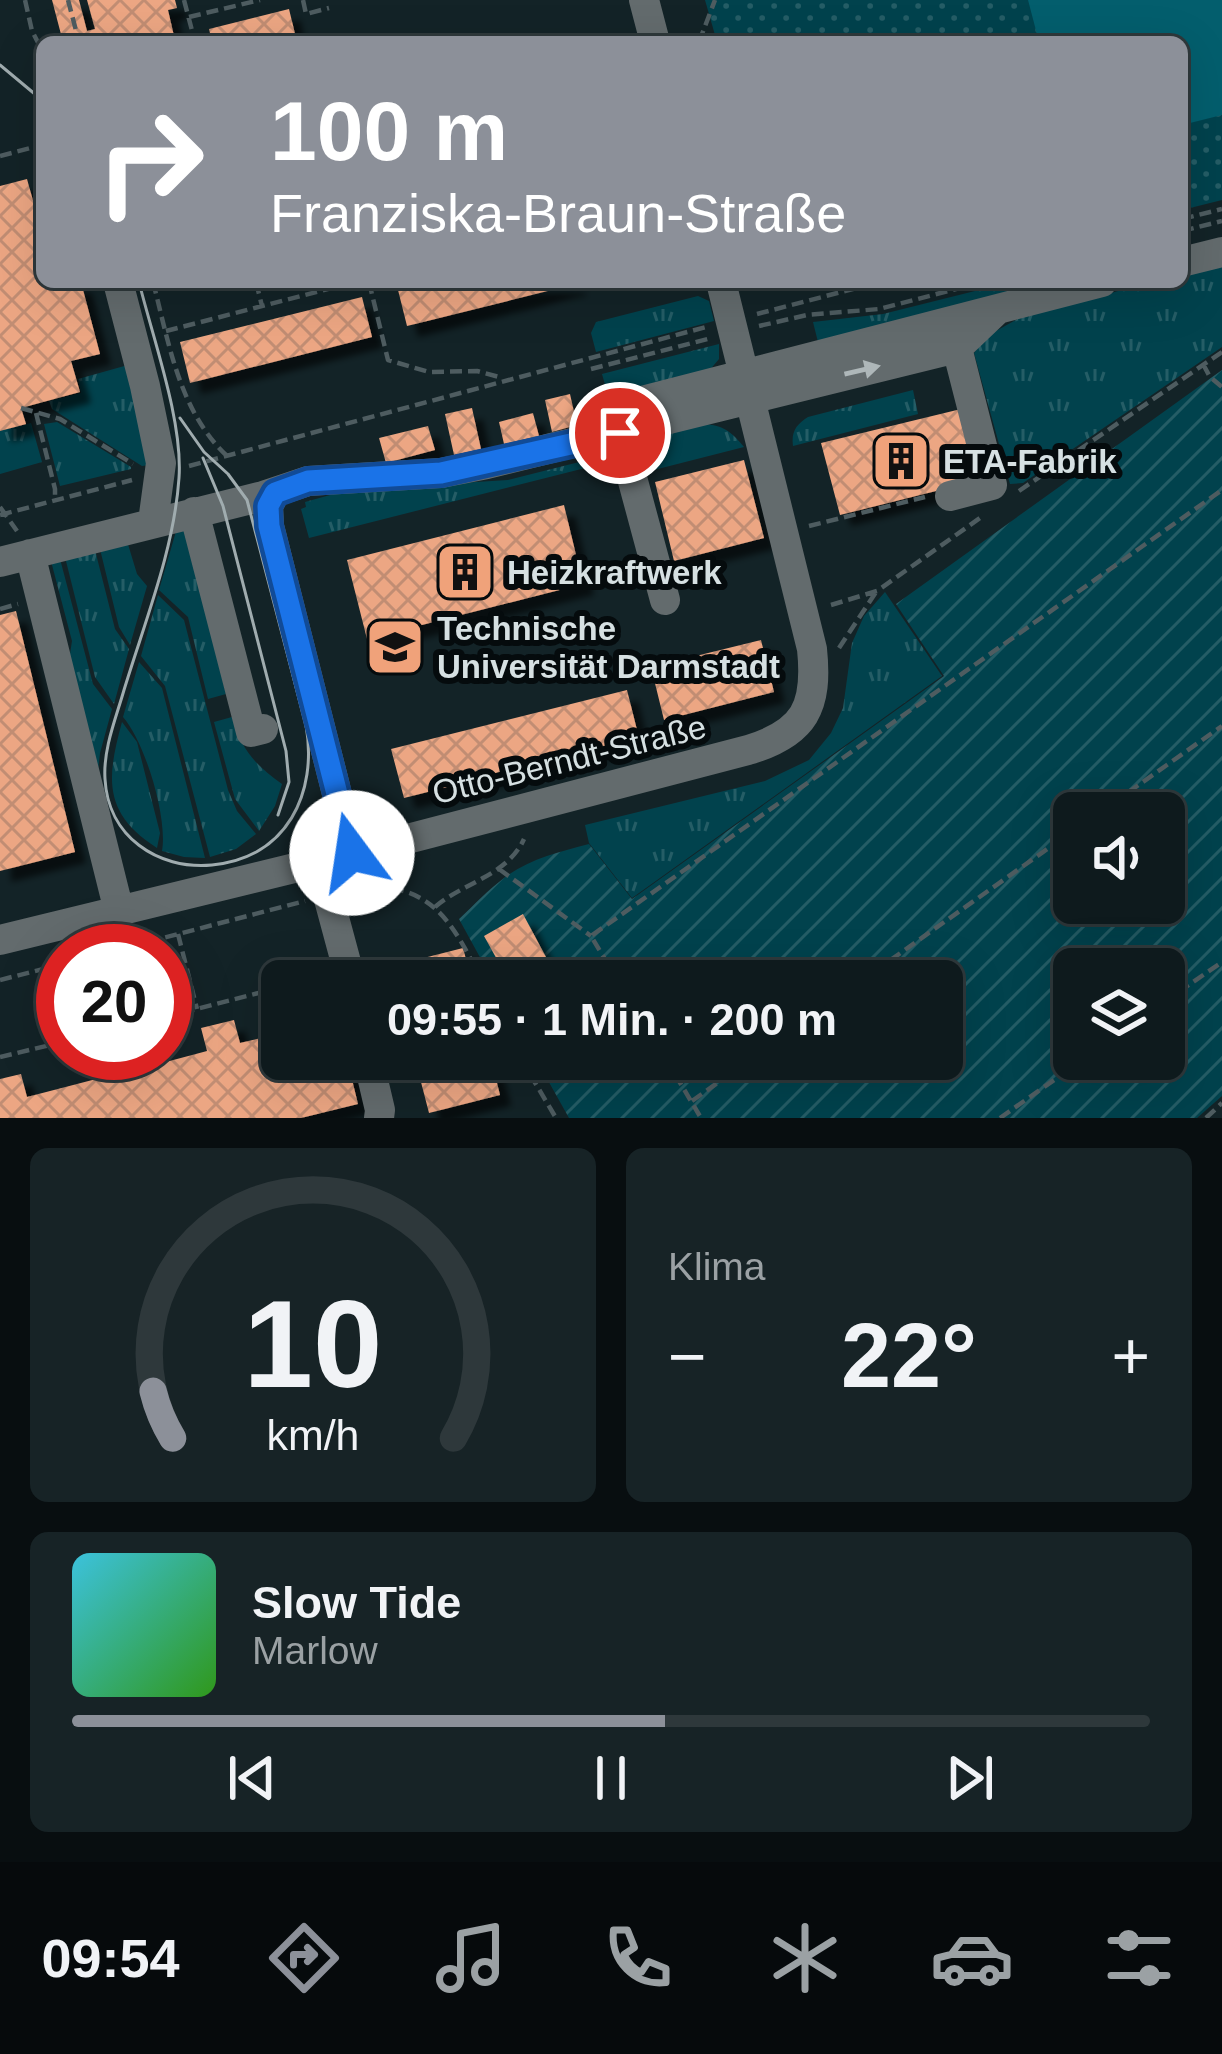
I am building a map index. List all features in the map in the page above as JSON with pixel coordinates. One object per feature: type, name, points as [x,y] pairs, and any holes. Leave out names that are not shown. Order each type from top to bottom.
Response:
[{"type":"street","points":[[644,0],[653,36]]},
{"type":"street","points":[[1188,260],[1222,251]]},
{"type":"street","points":[[120,288],[150,409],[153,522]]},
{"type":"street","name":"Otto-Berndt-Straße","points":[[0,940],[748,751],[793,728],[812,699],[816,680],[812,649],[722,288]]},
{"type":"street","points":[[745,387],[990,295],[1050,288]]},
{"type":"street","points":[[950,496],[992,485],[958,348],[990,295]]},
{"type":"street","points":[[119,910],[15,558],[308,481],[441,473],[745,387],[958,348]]},
{"type":"street","points":[[613,421],[665,600]]},
{"type":"street","points":[[275,493],[268,506],[269,526],[352,853]]},
{"type":"street","points":[[194,512],[251,732],[263,729]]},
{"type":"street","points":[[320,862],[345,960]]},
{"type":"street","points":[[373,1080],[379,1118]]},
{"type":"path","points":[[25,0],[36,39]]},
{"type":"path","points":[[68,0],[77,36]]},
{"type":"path","points":[[184,0],[194,36]]},
{"type":"path","points":[[189,17],[260,0]]},
{"type":"path","points":[[303,0],[306,14],[329,8]]},
{"type":"path","points":[[701,36],[715,0]]},
{"type":"path","points":[[0,156],[36,147]]},
{"type":"path","points":[[1188,218],[1222,209]]},
{"type":"path","points":[[1188,230],[1222,221]]},
{"type":"path","points":[[155,288],[178,379],[196,416],[227,457]]},
{"type":"path","points":[[258,288],[262,306]]},
{"type":"path","points":[[166,331],[332,288]]},
{"type":"path","points":[[370,288],[388,360],[429,372],[477,371],[507,380]]},
{"type":"path","points":[[591,369],[857,288]]},
{"type":"path","points":[[246,452],[507,380],[732,327],[990,295]]},
{"type":"path","points":[[804,303],[807,315]]},
{"type":"path","points":[[1011,497],[1222,352]]},
{"type":"path","points":[[1202,363],[1222,387]]},
{"type":"path","points":[[21,408],[60,418],[149,466]]},
{"type":"path","points":[[0,515],[55,500],[36,413]]},
{"type":"path","points":[[591,936],[1222,490]]},
{"type":"path","points":[[809,526],[949,491],[950,496]]},
{"type":"path","points":[[829,605],[877,591],[992,510]]},
{"type":"path","points":[[839,648],[877,591]]},
{"type":"path","points":[[0,609],[21,604]]},
{"type":"path","points":[[1129,792],[1222,726]]},
{"type":"path","points":[[435,907],[448,895],[499,869],[518,852],[529,827]]},
{"type":"path","points":[[891,960],[1053,845]]},
{"type":"path","points":[[499,869],[591,936],[605,960]]},
{"type":"path","points":[[192,930],[354,887],[394,887],[435,907],[471,960]]},
{"type":"path","points":[[1185,988],[1222,962]]},
{"type":"path","points":[[0,980],[36,971]]},
{"type":"path","points":[[192,989],[197,1009]]},
{"type":"path","points":[[192,1010],[261,992]]},
{"type":"path","points":[[0,1057],[36,1048]]},
{"type":"path","points":[[533,1080],[556,1118]]},
{"type":"path","points":[[679,1080],[701,1118]]},
{"type":"path","points":[[692,1101],[722,1080]]},
{"type":"path","points":[[1000,1118],[1054,1080]]},
{"type":"path","points":[[1206,1118],[1222,1103]]},
{"type":"green space","points":[[705,0],[1222,0],[1222,200],[1188,208],[1188,36],[715,36]]},
{"type":"green space","points":[[1222,264],[1222,347],[1023,483],[1010,484],[974,353],[987,336],[1021,317],[1130,288],[1188,288],[1188,272]]},
{"type":"green space","points":[[987,288],[1030,288],[818,342],[813,322],[883,314]]},
{"type":"green space","points":[[698,296],[709,301],[714,321],[596,352],[591,333],[596,322]]},
{"type":"green space","points":[[719,344],[719,359],[708,372],[616,396],[606,388],[602,374]]},
{"type":"green space","points":[[128,365],[149,465],[142,466],[52,409],[49,401],[81,393],[78,379]]},
{"type":"green space","points":[[1222,370],[1222,1096],[1197,1118],[569,1118],[548,1080],[963,1080],[963,960],[481,960],[459,919],[514,871],[589,844],[632,899],[944,676],[896,604]]},
{"type":"green space","points":[[913,390],[918,414],[793,446],[796,428],[808,417]]},
{"type":"green space","points":[[57,422],[131,469],[60,486],[44,424]]},
{"type":"green space","points":[[31,423],[42,462],[0,474],[0,431]]},
{"type":"green space","points":[[704,424],[727,430],[744,447],[642,473],[653,443]]},
{"type":"green space","points":[[603,456],[605,463],[309,538],[301,509],[305,502],[348,490],[508,480]]},
{"type":"green space","points":[[184,527],[226,694],[208,699],[188,617],[159,590],[177,528]]},
{"type":"green space","points":[[127,541],[137,574],[147,586],[130,645],[119,627],[100,549]]},
{"type":"green space","points":[[95,550],[115,629],[129,649],[114,704],[95,677],[65,557]]},
{"type":"green space","points":[[60,559],[93,684],[112,709],[97,780],[68,667],[72,641],[51,561]]},
{"type":"green space","points":[[885,592],[942,676],[632,898],[589,843],[585,825],[765,781],[809,760],[831,733],[843,708],[852,643],[864,616]]},
{"type":"green space","points":[[158,595],[184,620],[228,790],[237,811],[256,834],[236,849],[210,857],[165,686],[141,656]]},
{"type":"green space","points":[[139,662],[162,688],[205,858],[162,851],[162,820],[153,781],[123,717]]},
{"type":"green space","points":[[232,717],[250,755],[282,784],[259,831],[235,799],[214,722]]},
{"type":"green space","points":[[122,722],[137,742],[160,833],[157,848],[126,821],[113,792],[113,760]]},
{"type":"shaded area","points":[[1028,0],[1222,0],[1222,115],[1188,124],[1188,36],[1037,36]]},
{"type":"building","points":[[52,0],[79,0],[87,31],[95,29],[87,0],[175,0],[177,8],[168,10],[174,36],[61,36]]},
{"type":"building","points":[[289,9],[296,36],[211,36],[209,29]]},
{"type":"building","points":[[27,179],[36,211],[36,288],[83,288],[100,354],[71,361],[80,392],[21,408],[26,424],[0,431],[0,186]]},
{"type":"building","points":[[398,288],[560,288],[407,326]]},
{"type":"building","points":[[362,297],[372,337],[190,383],[180,342]]},
{"type":"building","points":[[570,394],[577,425],[552,432],[545,400]]},
{"type":"building","points":[[472,408],[481,449],[454,455],[445,414]]},
{"type":"building","name":"ETA-Fabrik","points":[[961,409],[980,480],[840,515],[821,443]]},
{"type":"building","points":[[533,413],[539,436],[504,444],[499,422]]},
{"type":"building","points":[[428,426],[435,450],[386,463],[379,438]]},
{"type":"building","points":[[744,460],[764,538],[674,561],[655,482]]},
{"type":"building","name":"Heizkraftwerk","points":[[564,505],[583,584],[367,639],[347,560]]},
{"type":"building","points":[[16,611],[75,852],[0,871],[0,615]]},
{"type":"building","points":[[761,640],[774,692],[664,720],[651,667]]},
{"type":"building","points":[[627,690],[639,738],[404,798],[391,749]]},
{"type":"building","points":[[523,914],[547,960],[497,960],[484,936]]},
{"type":"building","points":[[463,948],[466,960],[416,960]]},
{"type":"building","points":[[234,1020],[240,1043],[261,1038],[261,1080],[352,1080],[358,1104],[301,1118],[0,1118],[0,1079],[21,1074],[27,1097],[92,1080],[192,1080],[192,1055],[207,1051],[201,1028]]},
{"type":"building","points":[[420,1080],[496,1080],[500,1095],[429,1113]]},
{"type":"tram line","points":[[0,65],[36,95]]},
{"type":"tram line","points":[[141,288],[172,406],[179,478],[165,559],[111,734],[105,779],[115,817],[139,845],[172,862],[212,865],[238,860],[278,836],[301,797],[308,750],[306,725],[247,500],[180,418]]},
{"type":"tram line","points":[[203,458],[223,506],[286,751],[289,782],[278,815]]},
{"type":"place","name":"ETA-Fabrik","points":[[901,461]]},
{"type":"place","name":"Heizkraftwerk","points":[[465,572]]},
{"type":"place","name":"Technische Universität Darmstadt","points":[[395,647]]},
{"type":"route","points":[[352,853],[269,526],[268,506],[275,493],[308,481],[441,473],[620,433]]}]
